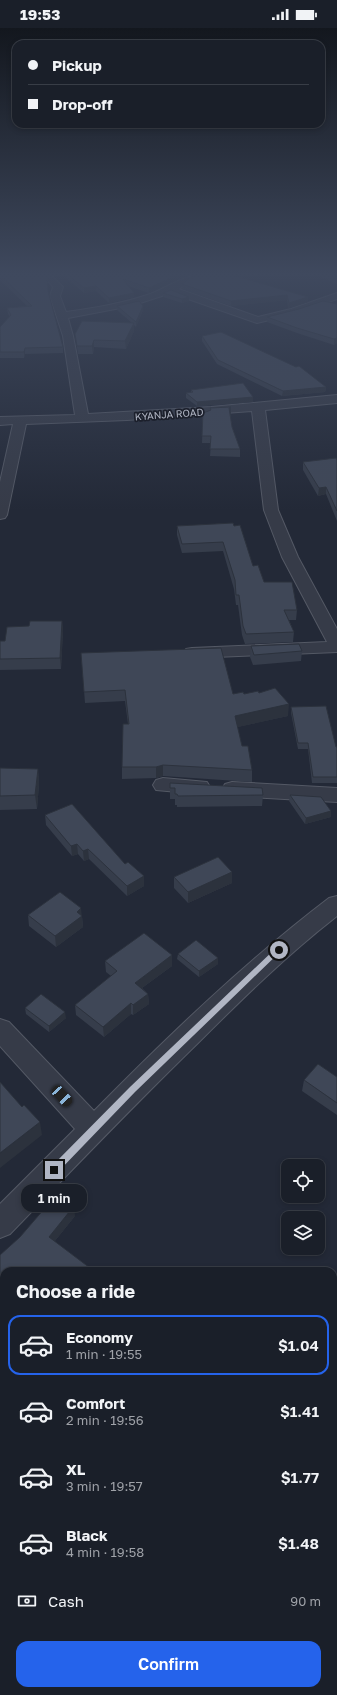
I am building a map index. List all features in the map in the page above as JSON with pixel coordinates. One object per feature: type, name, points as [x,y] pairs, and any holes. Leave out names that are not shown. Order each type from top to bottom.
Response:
[{"type":"street","points":[[71,354],[82,418]]},
{"type":"street","name":"KYANJA ROAD","points":[[0,421],[258,408],[337,399]]},
{"type":"street","points":[[175,653],[337,646],[290,557],[271,510],[258,408]]},
{"type":"street","points":[[0,514],[20,421]]},
{"type":"street","points":[[163,785],[337,795]]},
{"type":"street","points":[[0,1224],[93,1129],[246,980],[290,940],[337,904]]},
{"type":"street","points":[[0,1029],[93,1129]]},
{"type":"building","points":[[214,354],[268,354],[296,367],[299,366],[326,387],[283,391],[218,360]]},
{"type":"building","points":[[243,383],[253,397],[197,402],[186,393],[193,392],[191,390]]},
{"type":"building","points":[[231,407],[229,408],[232,427],[240,449],[210,449],[211,436],[202,436],[203,413],[211,410],[210,408]]},
{"type":"building","points":[[336,458],[337,511],[326,487],[319,488],[303,462]]},
{"type":"building","points":[[233,523],[234,526],[240,525],[253,566],[258,565],[264,582],[292,582],[297,610],[284,610],[294,632],[246,634],[243,626],[239,595],[236,595],[235,580],[223,542],[182,544],[177,526]]},
{"type":"building","points":[[30,621],[62,621],[60,658],[0,659],[0,641],[5,641],[7,627],[29,626]]},
{"type":"building","points":[[299,644],[302,651],[254,655],[251,646]]},
{"type":"building","points":[[221,648],[233,694],[243,692],[244,694],[258,691],[259,693],[275,688],[289,704],[235,716],[242,746],[248,746],[252,770],[163,765],[156,767],[122,767],[123,724],[129,724],[125,690],[84,692],[81,653]]},
{"type":"building","points":[[326,706],[337,747],[337,777],[313,777],[308,743],[298,743],[291,707]]},
{"type":"building","points":[[0,768],[38,769],[35,795],[0,796]]},
{"type":"building","points":[[170,783],[262,788],[263,795],[178,796],[175,794],[175,788],[170,788]]},
{"type":"building","points":[[290,795],[321,797],[331,811],[306,818]]},
{"type":"building","points":[[72,804],[125,864],[128,862],[144,876],[127,886],[88,849],[83,851],[77,844],[71,846],[45,815]]},
{"type":"building","points":[[218,857],[232,872],[188,892],[174,877]]},
{"type":"building","points":[[60,892],[81,908],[77,912],[82,916],[55,936],[28,915]]},
{"type":"building","points":[[144,933],[172,955],[135,983],[148,994],[133,1005],[131,1003],[103,1027],[75,1005],[117,971],[105,961]]},
{"type":"building","points":[[196,940],[218,958],[199,971],[178,954]]},
{"type":"building","points":[[41,994],[65,1012],[49,1026],[25,1008]]},
{"type":"building","points":[[318,1064],[337,1077],[337,1103],[304,1080]]},
{"type":"building","points":[[0,1082],[22,1107],[24,1105],[40,1122],[0,1153]]},
{"type":"building","points":[[57,1194],[74,1206],[49,1237],[89,1267],[0,1267],[0,1255],[20,1237]]},
{"type":"route","points":[[54,1170],[132,1090],[279,950]]}]
